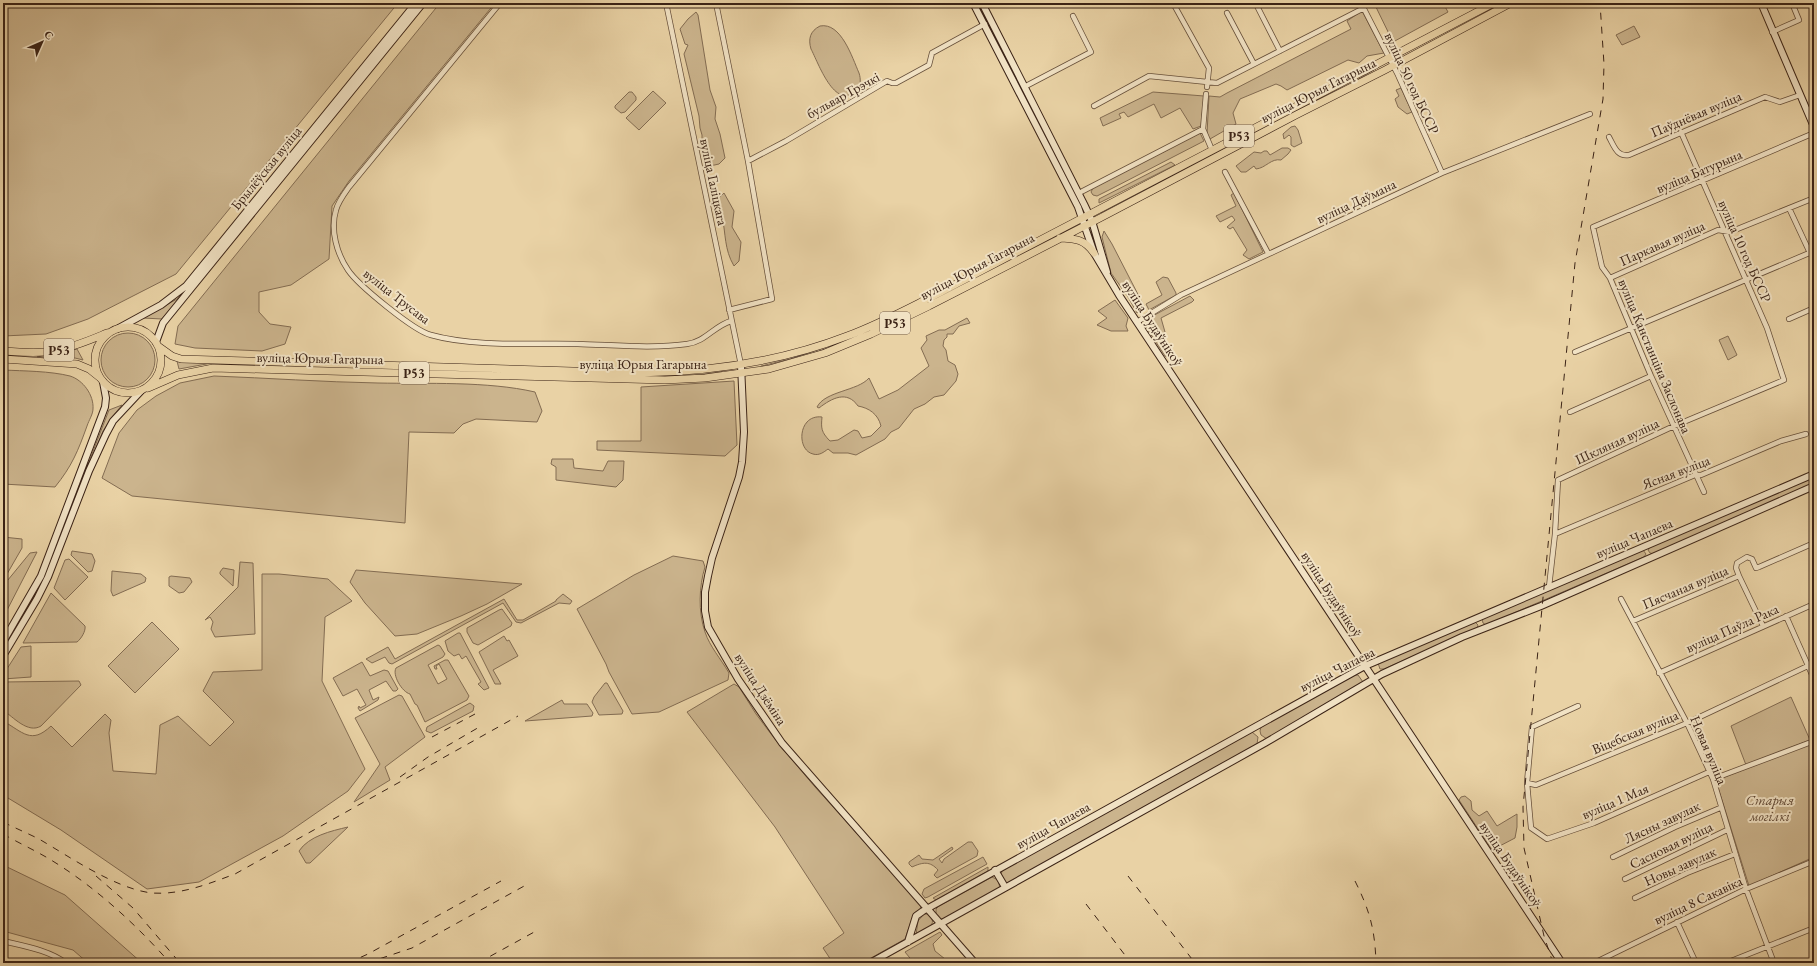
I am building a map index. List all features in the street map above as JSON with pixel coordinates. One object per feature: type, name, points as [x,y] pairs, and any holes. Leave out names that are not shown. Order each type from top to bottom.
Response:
[{"type":"main road","name":"Брылёўская вуліца","points":[[157,344],[163,323],[416,3]]},
{"type":"main road","name":"Брылёўская вуліца","points":[[114,330],[161,305],[186,286],[423,3]]},
{"type":"main road","name":"вуліца Будаўнікоў","points":[[973,3],[1018,90],[1079,193],[1086,216]]},
{"type":"main road","name":"вуліца Будаўнікоў","points":[[982,3],[1026,86],[1049,142],[1086,216],[1109,277]]},
{"type":"main road","name":"вуліца Юрыя Гагарына","points":[[3,351],[39,353],[53,351],[77,345],[114,330],[128,327],[138,329],[148,334],[157,344],[172,356],[181,359],[538,371],[666,373],[741,365],[802,351],[849,336],[933,296],[1494,3]]},
{"type":"main road","name":"вуліца Юрыя Гагарына","points":[[3,359],[77,364],[88,368],[118,392],[133,393],[179,375],[213,368],[665,380],[683,380],[742,374],[769,369],[806,360],[864,337],[929,306],[1296,115],[1394,66],[1511,3]]},
{"type":"main road","points":[[1757,3],[1772,32]]},
{"type":"main road","points":[[1761,3],[1772,32],[1814,127]]},
{"type":"main road","points":[[1018,90],[1026,86]]},
{"type":"main road","name":"вуліца Будаўнікоў","points":[[1089,223],[1094,253],[1137,322],[1301,567],[1562,963]]},
{"type":"main road","points":[[1060,238],[1080,240],[1090,246],[1094,253]]},
{"type":"main road","points":[[3,642],[41,576],[105,407],[106,398],[102,380],[95,363],[96,353],[99,344],[114,330]]},
{"type":"main road","points":[[3,656],[37,599],[48,577],[89,471],[113,421],[144,389],[155,380],[161,365],[161,355],[157,344]]},
{"type":"main road","name":"вуліца Дзёміна","points":[[741,365],[744,432],[742,462],[739,477],[712,558],[708,576],[705,592],[705,611],[708,627],[738,679],[782,744],[975,963]]},
{"type":"main road","name":"вуліца Чапаева","points":[[908,942],[916,916],[928,908],[1365,666],[1814,474]]},
{"type":"main road","name":"вуліца Чапаева","points":[[870,963],[1265,743],[1374,679],[1462,637],[1483,630],[1814,486]]},
{"type":"main road","points":[[1478,618],[1483,630]]},
{"type":"main road","points":[[995,870],[1005,887]]},
{"type":"street","name":"вуліца Трусава","points":[[500,3],[344,194],[336,208],[334,225],[340,258],[351,275],[413,327],[430,335],[456,340],[664,345],[693,343],[705,337],[721,324],[732,321]]},
{"type":"street","name":"вуліца Галіцкага","points":[[666,3],[741,365]]},
{"type":"street","points":[[716,3],[748,161],[772,299],[729,310]]},
{"type":"street","points":[[1173,3],[1209,68],[1207,85]]},
{"type":"street","points":[[1772,32],[1799,20],[1792,3]]},
{"type":"street","points":[[1256,4],[1280,51]]},
{"type":"street","points":[[1094,106],[1149,76],[1207,85],[1217,84],[1362,5]]},
{"type":"street","name":"вуліца 50 год БССР","points":[[1362,5],[1394,66],[1442,173]]},
{"type":"street","points":[[1227,13],[1254,64]]},
{"type":"street","points":[[1026,86],[1091,52],[1073,16]]},
{"type":"street","name":"бульвар Грэчкі","points":[[748,161],[887,81],[896,83],[929,65],[932,53],[985,24]]},
{"type":"street","points":[[1206,94],[1203,129],[1212,150]]},
{"type":"street","name":"Паўднёвая вуліца","points":[[1609,137],[1618,153],[1625,156],[1765,97],[1780,102],[1800,95]]},
{"type":"street","name":"вуліца Даўмана","points":[[1137,322],[1181,295],[1442,173],[1590,114]]},
{"type":"street","points":[[1079,193],[1203,129]]},
{"type":"street","name":"вуліца 10 год БССР","points":[[1681,132],[1767,328],[1784,380]]},
{"type":"street","name":"вуліца Батурына","points":[[1593,227],[1814,133]]},
{"type":"street","points":[[1225,172],[1268,254]]},
{"type":"street","name":"Паркавая вуліца","points":[[1610,278],[1718,230],[1730,232],[1814,198]]},
{"type":"street","points":[[1575,352],[1812,252],[1789,208]]},
{"type":"street","name":"вуліца Канстанціна Заслонава","points":[[1593,227],[1602,267],[1610,278],[1651,376],[1704,492]]},
{"type":"street","points":[[1789,319],[1814,308]]},
{"type":"street","points":[[1570,412],[1651,376]]},
{"type":"street","name":"Шкляная вуліца","points":[[1549,587],[1555,534],[1558,480],[1674,426],[1784,380]]},
{"type":"street","name":"Ясная вуліца","points":[[1555,534],[1695,475],[1701,475],[1781,440],[1806,434]]},
{"type":"street","name":"Пясчаная вуліца","points":[[1633,621],[1739,576],[1736,568],[1737,564],[1747,557],[1752,559],[1756,568],[1814,543]]},
{"type":"street","points":[[1739,576],[1763,626]]},
{"type":"street","name":"Новая вуліца","points":[[1621,599],[1659,673],[1687,723],[1713,779],[1720,808],[1746,889],[1774,963]]},
{"type":"street","name":"вуліца Паўла Рака","points":[[1659,673],[1814,604]]},
{"type":"street","points":[[1786,616],[1814,679]]},
{"type":"street","name":"Віцебская вуліца","points":[[1527,783],[1536,785],[1687,723],[1814,663]]},
{"type":"street","points":[[1527,783],[1532,727],[1578,706]]},
{"type":"street","points":[[1713,779],[1814,741]]},
{"type":"street","name":"вуліца 1 Мая","points":[[1527,783],[1531,828],[1547,839],[1594,823],[1709,772]]},
{"type":"street","name":"Лясны завулак","points":[[1613,858],[1681,824],[1720,808]]},
{"type":"street","name":"Сасновая вуліца","points":[[1625,879],[1727,830]]},
{"type":"street","name":"Новы завулак","points":[[1635,898],[1687,873],[1735,854]]},
{"type":"street","name":"вуліца 8 Сакавіка","points":[[1594,963],[1746,889],[1814,861]]},
{"type":"street","points":[[1677,922],[1696,963]]},
{"type":"street","points":[[1726,963],[1814,928]]},
{"type":"street","points":[[3,941],[30,947],[61,959],[66,963]]},
{"type":"green space","points":[[3,3],[398,3],[176,274],[88,319],[46,334],[3,336]]},
{"type":"green space","points":[[440,3],[495,3],[349,181],[332,206],[329,259],[291,285],[259,292],[259,312],[270,324],[291,327],[285,344],[262,351],[195,348],[175,344],[178,326]]},
{"type":"green space","points":[[1374,3],[1443,3],[1448,12],[1393,42]]},
{"type":"green space","points":[[1362,11],[1384,53],[1367,56],[1359,63],[1348,60],[1287,90],[1276,84],[1240,99],[1233,113],[1236,124],[1210,139],[1207,134],[1209,96],[1220,97],[1351,29],[1347,21]]},
{"type":"green space","points":[[696,12],[698,15],[710,90],[716,107],[715,119],[725,158],[719,164],[710,166],[702,140],[699,116],[684,54],[688,45],[685,44],[680,29]]},
{"type":"green space","points":[[820,26],[827,26],[834,29],[840,35],[849,50],[859,73],[859,86],[848,95],[841,95],[828,83],[811,49],[810,42],[812,33]]},
{"type":"green space","points":[[1634,26],[1640,37],[1622,45],[1616,35]]},
{"type":"green space","points":[[1379,66],[1347,86],[1102,214],[1101,212]]},
{"type":"green space","points":[[1401,88],[1412,112],[1407,114],[1398,107],[1395,99],[1399,96],[1396,90]]},
{"type":"green space","points":[[653,91],[666,103],[639,130],[626,118]]},
{"type":"green space","points":[[629,92],[632,92],[636,97],[636,100],[625,112],[621,113],[615,108],[615,106]]},
{"type":"green space","points":[[1153,92],[1204,96],[1201,126],[1193,129],[1180,108],[1161,118],[1154,104],[1128,117],[1124,112],[1119,114],[1121,118],[1103,126],[1100,118]]},
{"type":"green space","points":[[1295,126],[1298,130],[1302,143],[1294,147],[1291,145],[1291,137],[1289,135],[1284,139],[1283,134],[1291,127]]},
{"type":"green space","points":[[1200,133],[1204,141],[1097,196],[1093,195],[1091,192],[1093,188]]},
{"type":"green space","points":[[1282,148],[1288,148],[1291,150],[1281,160],[1274,160],[1256,169],[1254,166],[1246,172],[1241,172],[1236,166],[1254,152],[1261,153],[1267,151],[1270,155]]},
{"type":"green space","points":[[1171,162],[1175,165],[1099,203],[1099,199]]},
{"type":"green space","points":[[724,193],[734,211],[732,227],[741,242],[739,261],[734,266],[728,254],[722,216],[717,200]]},
{"type":"green space","points":[[1234,193],[1263,252],[1249,259],[1243,255],[1247,250],[1233,227],[1230,229],[1227,227],[1235,220],[1232,216],[1220,222],[1216,216],[1236,206],[1231,195]]},
{"type":"green space","points":[[1071,227],[1037,247],[861,336],[803,357],[761,368],[761,366],[790,359],[826,347]]},
{"type":"green space","points":[[1104,231],[1145,308],[1137,313],[1111,273],[1102,237]]},
{"type":"green space","points":[[1163,277],[1168,278],[1176,295],[1149,310],[1146,304],[1162,295],[1156,282]]},
{"type":"green space","points":[[195,280],[162,319],[143,318],[177,299]]},
{"type":"green space","points":[[1190,296],[1194,300],[1192,302],[1161,318],[1165,332],[1161,335],[1170,349],[1171,354],[1167,357],[1146,327],[1145,325],[1147,319]]},
{"type":"green space","points":[[1115,300],[1128,318],[1126,326],[1128,331],[1111,331],[1097,325],[1107,318],[1098,311]]},
{"type":"green space","points":[[967,318],[970,323],[959,326],[953,334],[947,334],[947,337],[944,340],[943,346],[946,350],[948,361],[955,365],[958,374],[956,381],[944,395],[934,397],[925,404],[914,409],[899,428],[891,432],[885,439],[856,455],[848,453],[833,453],[828,449],[817,454],[813,454],[808,451],[802,440],[802,433],[804,426],[808,421],[814,418],[822,417],[822,430],[830,441],[838,440],[854,430],[858,431],[862,438],[871,436],[881,426],[878,418],[872,412],[866,408],[858,406],[849,398],[839,397],[829,401],[819,408],[817,407],[821,402],[834,394],[857,386],[869,378],[879,399],[898,390],[929,366],[921,348],[927,340],[926,336],[939,330],[945,330]]},
{"type":"green space","points":[[123,333],[133,333],[143,337],[151,345],[155,355],[155,365],[151,375],[143,383],[133,387],[123,387],[113,383],[105,375],[101,365],[101,355],[105,345],[113,337]]},
{"type":"green space","points":[[1728,336],[1737,355],[1728,360],[1719,340]]},
{"type":"green space","points":[[77,349],[83,360],[75,358],[37,357]]},
{"type":"green space","points":[[177,361],[647,376],[722,370],[722,372],[681,377],[659,377],[212,363],[179,369]]},
{"type":"green space","points":[[3,370],[46,372],[70,376],[79,381],[90,393],[93,404],[92,415],[74,458],[55,487],[3,484]]},
{"type":"green space","points":[[214,376],[337,382],[457,384],[516,388],[535,392],[542,411],[537,422],[476,419],[463,424],[454,433],[409,432],[405,523],[132,496],[102,478],[119,433],[137,410],[156,396],[180,383]]},
{"type":"green space","points":[[734,381],[737,445],[725,456],[597,450],[597,441],[641,441],[641,387]]},
{"type":"green space","points":[[122,405],[103,431],[63,529],[109,410]]},
{"type":"green space","points":[[552,459],[573,459],[574,468],[603,471],[608,461],[624,461],[623,480],[616,487],[556,480],[556,467],[551,464]]},
{"type":"green space","points":[[1814,477],[1814,485],[1654,554],[1650,553],[1648,550],[1651,546]]},
{"type":"green space","points":[[3,537],[22,539],[22,548],[3,581]]},
{"type":"green space","points":[[1643,550],[1646,554],[1644,557],[1486,625],[1483,623],[1482,619],[1484,618]]},
{"type":"green space","points":[[72,551],[92,554],[95,561],[92,571],[88,572],[71,555]]},
{"type":"green space","points":[[37,552],[3,617],[3,586],[30,553]]},
{"type":"green space","points":[[673,556],[703,561],[705,567],[701,582],[701,616],[705,632],[710,643],[729,673],[728,680],[659,712],[632,714],[577,609],[634,575]]},
{"type":"green space","points":[[69,559],[88,577],[65,600],[54,588],[65,560]]},
{"type":"green space","points":[[240,562],[253,563],[255,634],[215,637],[211,629],[213,622],[210,617],[205,620],[238,587]]},
{"type":"green space","points":[[223,568],[234,570],[233,586],[220,574]]},
{"type":"green space","points":[[356,570],[522,584],[487,604],[461,616],[417,634],[395,636],[365,603],[350,582]]},
{"type":"green space","points":[[112,571],[141,574],[146,578],[145,582],[113,596],[111,591]]},
{"type":"green space","points":[[262,574],[279,574],[328,579],[352,601],[325,617],[322,681],[365,769],[348,791],[283,836],[199,882],[147,889],[61,830],[3,795],[3,721],[27,735],[32,736],[44,732],[51,726],[72,747],[105,714],[111,720],[109,733],[113,771],[156,774],[160,725],[178,716],[210,746],[234,722],[203,691],[213,672],[262,670]]},
{"type":"green space","points":[[169,577],[190,578],[192,582],[184,592],[179,593],[169,586]]},
{"type":"green space","points":[[51,593],[85,626],[83,635],[77,642],[23,643]]},
{"type":"green space","points":[[563,594],[572,601],[570,604],[559,603],[521,623],[516,622],[503,603],[392,664],[389,663],[385,657],[372,663],[366,659],[388,647],[395,659],[504,599],[517,620],[523,620],[556,601]]},
{"type":"green space","points":[[502,609],[512,623],[511,626],[478,645],[473,643],[467,632],[467,628]]},
{"type":"green space","points":[[152,622],[179,649],[135,693],[108,666]]},
{"type":"green space","points":[[1475,622],[1478,625],[1477,628],[1384,669],[1380,669],[1378,663]]},
{"type":"green space","points":[[460,633],[489,688],[484,690],[478,684],[481,682],[466,656],[462,659],[459,654],[454,656],[448,651],[445,641]]},
{"type":"green space","points":[[504,636],[507,641],[509,640],[518,656],[493,670],[501,684],[495,684],[479,652]]},
{"type":"green space","points":[[438,645],[445,654],[443,657],[428,665],[438,684],[447,679],[439,664],[436,666],[437,669],[435,669],[434,666],[448,660],[469,696],[467,700],[425,722],[410,694],[407,693],[398,683],[395,671],[396,668]]},
{"type":"green space","points":[[31,646],[31,677],[3,679],[3,675],[21,647]]},
{"type":"green space","points":[[362,662],[370,676],[384,670],[388,671],[398,689],[393,691],[386,681],[369,690],[373,700],[379,697],[378,700],[360,711],[358,708],[359,706],[360,708],[366,705],[357,689],[343,696],[333,678]]},
{"type":"green space","points":[[1353,675],[1358,675],[1363,682],[1267,739],[1261,735],[1261,727]]},
{"type":"green space","points":[[79,681],[81,685],[41,726],[36,728],[31,728],[21,724],[3,710],[3,682]]},
{"type":"green space","points":[[605,683],[607,683],[623,711],[622,714],[599,715],[592,702]]},
{"type":"green space","points":[[734,684],[739,687],[756,714],[777,742],[815,787],[919,902],[921,906],[920,909],[914,913],[905,939],[862,963],[833,963],[823,948],[844,933],[775,827],[687,712]]},
{"type":"green space","points":[[399,695],[402,696],[425,737],[385,767],[390,780],[354,802],[380,764],[355,718]]},
{"type":"green space","points":[[1791,697],[1810,740],[1746,765],[1731,726]]},
{"type":"green space","points":[[562,700],[564,704],[587,704],[593,713],[592,716],[525,721]]},
{"type":"green space","points":[[470,703],[474,706],[473,711],[431,733],[426,731],[427,727]]},
{"type":"green space","points":[[1252,732],[1258,737],[1257,744],[1008,883],[1006,883],[1001,875],[1002,871],[1008,867]]},
{"type":"green space","name":"Старыя могілкі","points":[[1812,743],[1814,748],[1814,857],[1749,886],[1717,784],[1722,778]]},
{"type":"green space","points":[[1465,796],[1471,801],[1472,810],[1479,816],[1487,811],[1497,826],[1517,814],[1515,838],[1492,850],[1459,800],[1461,797]]},
{"type":"green space","points":[[348,827],[310,863],[306,863],[299,851],[308,841],[335,830]]},
{"type":"green space","points":[[968,842],[972,842],[978,851],[977,856],[937,878],[934,875],[938,870],[932,865],[923,863],[912,867],[909,864],[909,862],[919,855],[922,859],[933,860],[952,847],[953,849],[939,859],[942,863],[944,859]]},
{"type":"green space","points":[[983,857],[987,864],[928,897],[925,898],[922,894],[924,889]]},
{"type":"green space","points":[[3,865],[65,895],[142,963],[88,963],[73,950],[3,931]]},
{"type":"green space","points":[[988,867],[988,871],[936,900],[933,898]]},
{"type":"green space","points":[[992,877],[998,880],[1000,888],[944,919],[941,919],[936,914],[936,909],[939,906]]},
{"type":"green space","points":[[924,914],[928,914],[931,918],[932,924],[927,929],[916,935],[918,921]]},
{"type":"green space","points":[[940,932],[942,935],[933,944],[935,951],[950,963],[914,963],[905,952]]},
{"type":"railway","points":[[1553,963],[1544,936],[1524,848],[1523,807],[1575,263],[1603,99],[1604,64],[1600,3]]},
{"type":"railway","points":[[432,737],[475,714]]},
{"type":"railway","points":[[3,822],[39,839],[109,879],[124,885],[152,893],[184,891],[235,874],[518,716]]},
{"type":"railway","points":[[400,777],[428,757],[481,726]]},
{"type":"railway","points":[[3,834],[46,857],[80,879],[128,919],[170,963]]},
{"type":"railway","points":[[96,876],[133,908],[180,963]]},
{"type":"railway","points":[[1128,876],[1195,963]]},
{"type":"railway","points":[[348,963],[368,954],[501,881]]},
{"type":"railway","points":[[1355,881],[1371,921],[1376,963]]},
{"type":"railway","points":[[367,963],[412,948],[526,885]]},
{"type":"railway","points":[[1086,904],[1131,963]]},
{"type":"railway","points":[[478,963],[536,931]]}]
